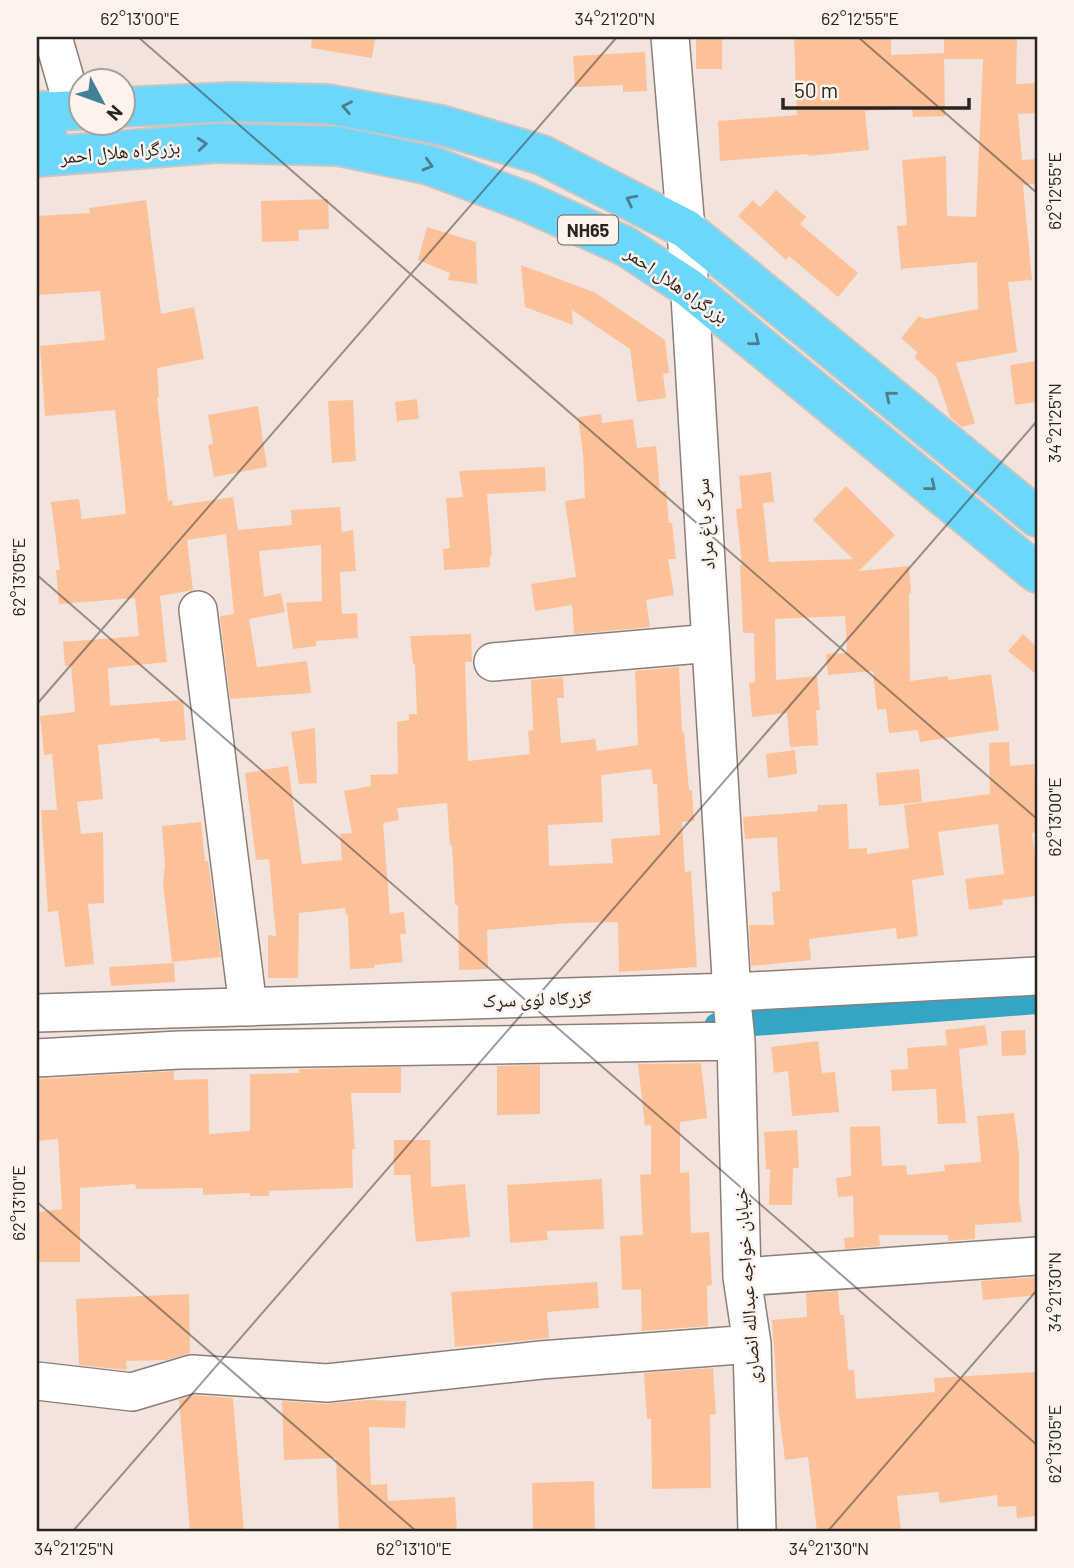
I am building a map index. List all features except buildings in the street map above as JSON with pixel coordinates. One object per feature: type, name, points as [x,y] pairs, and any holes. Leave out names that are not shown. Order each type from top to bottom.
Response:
[{"type":"highway","name":"NH65","points":[[136,106],[231,102],[327,104],[441,125],[542,155],[686,229],[1037,517]]},
{"type":"highway","points":[[43,157],[58,111]]},
{"type":"highway","name":"بزرگراه هلال احمر","points":[[43,157],[216,143],[338,146],[429,165],[527,202],[625,246],[689,288],[1037,573]]},
{"type":"street","points":[[53,37],[58,111]]},
{"type":"street","name":"سرک باغ مراد","points":[[670,37],[686,229],[734,1015]]},
{"type":"street","points":[[198,610],[248,1007]]},
{"type":"street","points":[[493,662],[711,643]]},
{"type":"street","name":"ګزرګاه لوی سړک","points":[[37,1013],[248,1007],[734,1015],[1037,976]]},
{"type":"street","points":[[37,1058],[734,1015]]},
{"type":"street","name":"خیابان خواجه عبدالله انصاری","points":[[734,1015],[742,1277],[752,1344],[757,1531]]},
{"type":"street","points":[[742,1277],[1037,1256]]},
{"type":"street","points":[[37,1381],[132,1392],[192,1374],[327,1383],[541,1360],[752,1344]]},
{"type":"waterway","points":[[717,1026],[1037,1001]]}]
